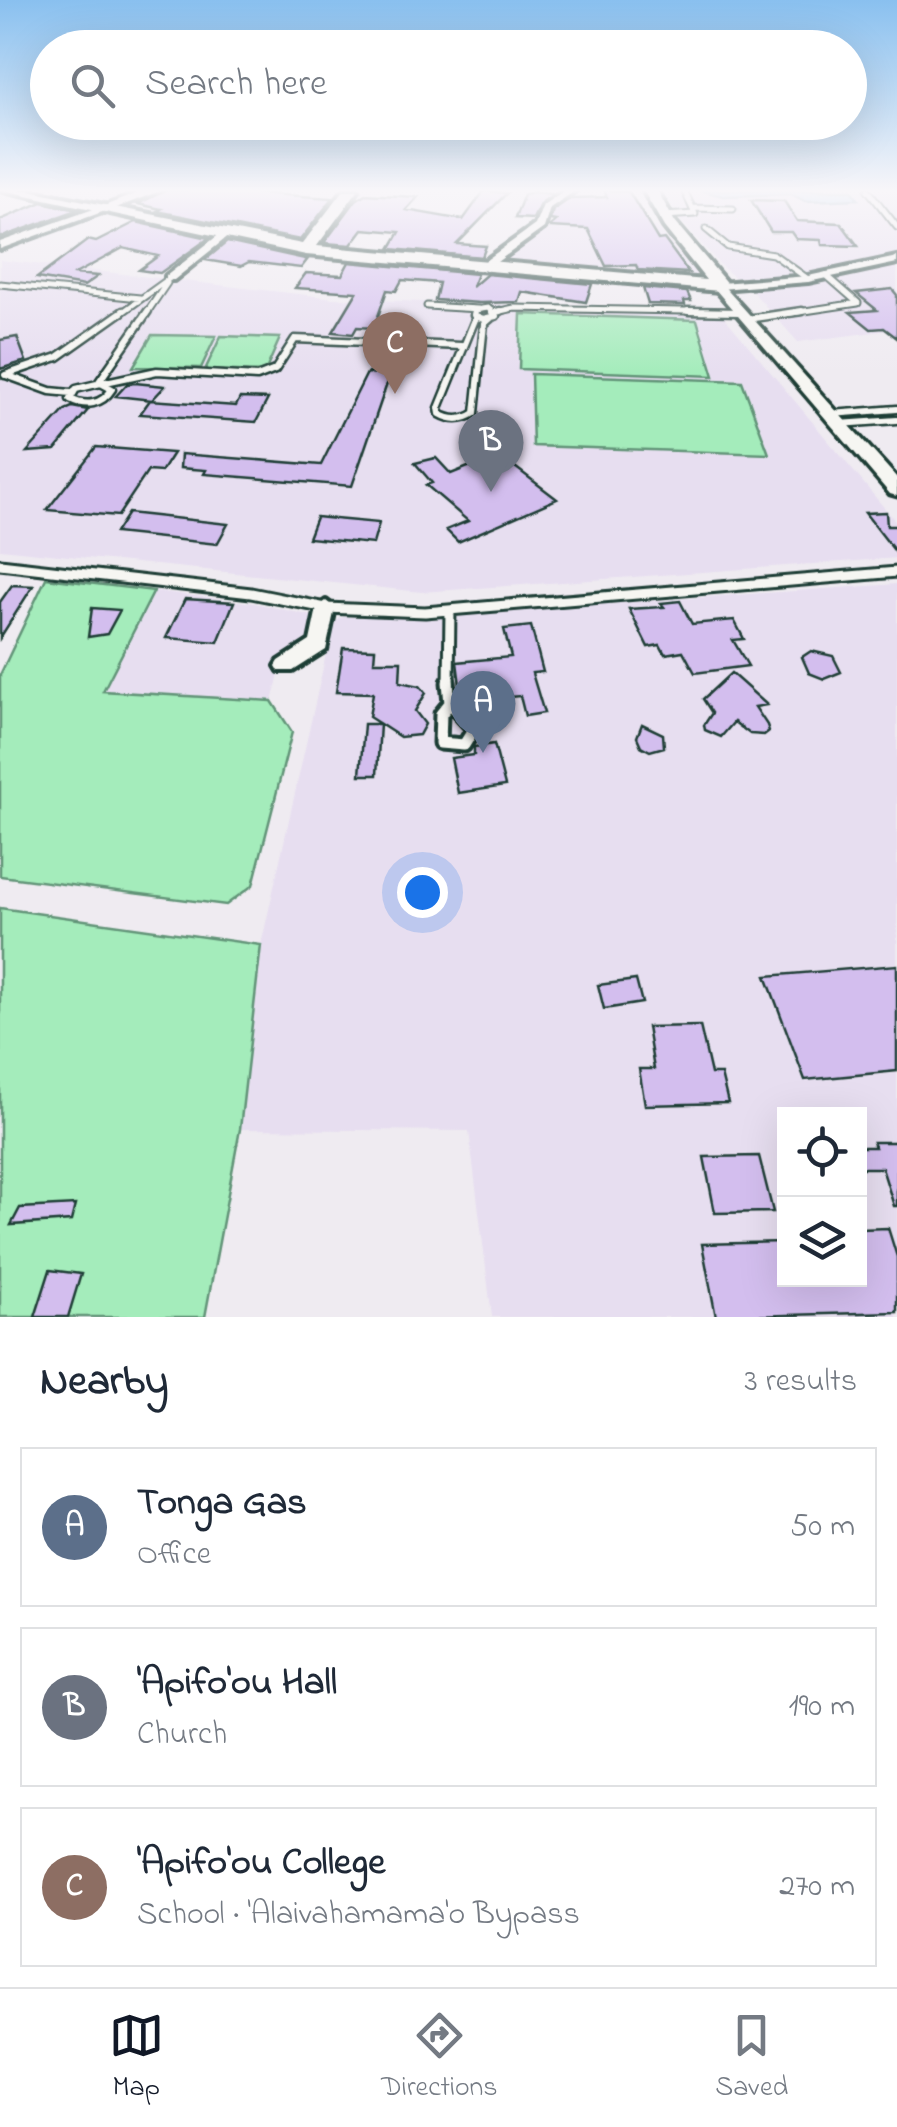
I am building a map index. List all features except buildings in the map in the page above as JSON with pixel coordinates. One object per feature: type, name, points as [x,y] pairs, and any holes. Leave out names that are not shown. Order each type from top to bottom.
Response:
[{"type":"main road","points":[[325,251],[720,286]]},
{"type":"main road","points":[[692,251],[720,286]]},
{"type":"street","points":[[170,278],[204,251]]},
{"type":"street","points":[[486,264],[504,251]]},
{"type":"street","points":[[720,286],[808,278],[897,260]]},
{"type":"street","points":[[720,286],[897,490]]},
{"type":"street","points":[[286,666],[319,646],[326,608]]},
{"type":"lane","points":[[757,251],[774,254],[808,278]]},
{"type":"lane","points":[[477,313],[438,411],[456,420],[476,413],[484,324],[494,315],[514,308],[744,315],[858,303],[826,275]]},
{"type":"lane","points":[[2,374],[58,357],[170,278]]},
{"type":"lane","points":[[100,383],[170,278]]},
{"type":"lane","points":[[0,284],[140,298]]},
{"type":"lane","points":[[427,306],[494,315]]},
{"type":"lane","points":[[2,374],[50,392],[71,393],[117,375],[140,372],[272,374],[281,367],[286,345],[294,339],[461,346]]},
{"type":"lane","points":[[71,393],[70,398],[77,403],[98,402],[112,390],[100,383]]},
{"type":"lane","points":[[835,419],[897,409]]},
{"type":"lane","points":[[835,419],[897,420]]},
{"type":"lane","points":[[0,564],[251,593],[326,608],[450,610],[897,572]]},
{"type":"lane","points":[[450,610],[450,703]]},
{"type":"shaded area","points":[[511,251],[677,251],[698,276],[688,280],[499,262]]},
{"type":"shaded area","points":[[708,251],[897,251],[897,329],[798,342],[754,293]]},
{"type":"shaded area","points":[[0,260],[334,298],[716,307],[897,523],[897,558],[422,592],[0,549]]},
{"type":"shaded area","points":[[897,584],[897,1317],[492,1317],[469,1131],[240,1129],[261,945],[333,623],[343,617],[426,616]]},
{"type":"shaded area","points":[[154,591],[255,603],[312,616],[315,623],[309,644],[284,657],[272,701],[102,691]]},
{"type":"green space","points":[[521,314],[697,320],[714,376],[519,369]]},
{"type":"green space","points":[[152,335],[216,336],[201,368],[133,367]]},
{"type":"green space","points":[[221,336],[280,338],[265,372],[205,370]]},
{"type":"green space","points":[[531,374],[742,381],[769,454],[533,446]]},
{"type":"green space","points":[[46,578],[154,591],[103,691],[272,701],[292,732],[253,885],[226,905],[0,876],[0,675]]},
{"type":"green space","points":[[0,908],[261,945],[240,1129],[205,1317],[0,1317]]},
{"type":"place","name":"'Apifo'ou College","points":[[395,394]]},
{"type":"place","name":"'Apifo'ou Hall","points":[[491,492]]},
{"type":"place","name":"Tonga Gas","points":[[483,753]]}]
